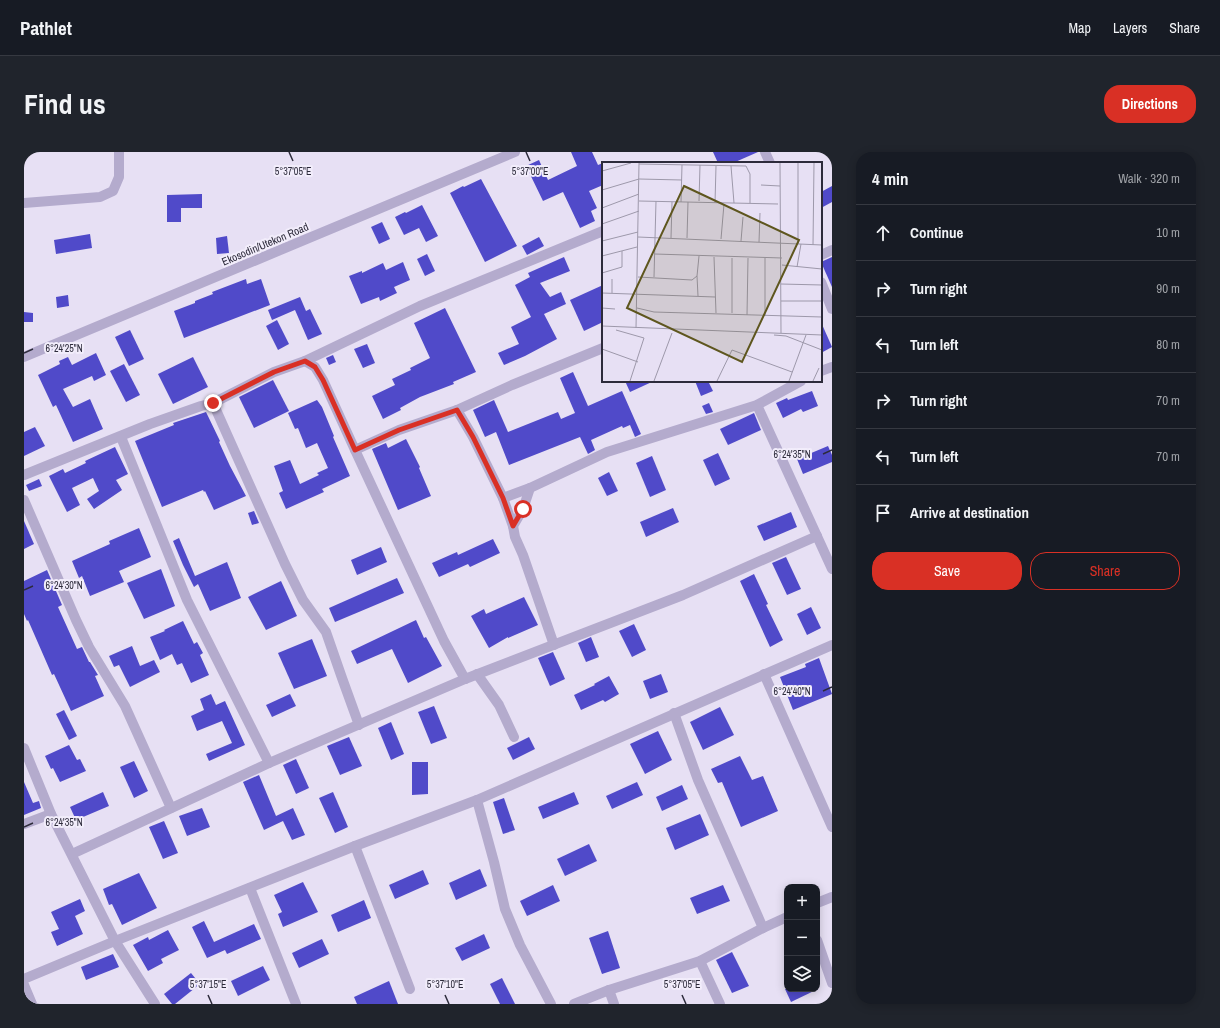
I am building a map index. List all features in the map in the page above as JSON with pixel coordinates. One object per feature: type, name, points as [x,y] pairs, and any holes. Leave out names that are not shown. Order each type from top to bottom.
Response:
[{"type":"street","points":[[24,202],[100,197],[113,191],[120,177],[119,152]]},
{"type":"street","name":"Ekosodin/Utekon Road","points":[[24,357],[515,152]]},
{"type":"street","points":[[765,152],[770,162]]},
{"type":"street","points":[[24,475],[193,408],[213,403],[274,372],[305,361],[420,306],[602,231]]},
{"type":"street","points":[[822,255],[832,250]]},
{"type":"street","points":[[822,284],[832,309]]},
{"type":"street","points":[[355,450],[399,430],[457,410],[512,385],[602,348]]},
{"type":"street","points":[[305,361],[315,367],[323,380],[444,640],[465,679]]},
{"type":"street","points":[[822,371],[832,367]]},
{"type":"street","points":[[503,498],[530,488],[607,452],[756,405],[799,382]]},
{"type":"street","points":[[213,403],[284,564],[303,600],[326,632],[359,725]]},
{"type":"street","points":[[756,405],[832,569]]},
{"type":"street","points":[[457,410],[473,437],[503,498],[513,526],[515,537],[523,555],[554,645]]},
{"type":"street","points":[[121,437],[187,600],[269,763]]},
{"type":"street","points":[[513,526],[523,509],[530,488]]},
{"type":"street","points":[[24,500],[76,620],[89,647],[125,706],[171,808]]},
{"type":"street","points":[[72,854],[269,763],[465,679],[683,595],[817,536]]},
{"type":"street","points":[[24,979],[115,941],[476,800],[832,645]]},
{"type":"street","points":[[477,674],[499,705],[514,737]]},
{"type":"street","points":[[764,674],[832,827]]},
{"type":"street","points":[[674,713],[698,780],[763,928]]},
{"type":"street","points":[[24,748],[51,814],[115,941],[155,1004]]},
{"type":"street","points":[[476,800],[494,862],[505,908],[520,945],[551,1004]]},
{"type":"street","points":[[24,824],[51,814]]},
{"type":"street","points":[[355,846],[410,989]]},
{"type":"street","points":[[250,888],[296,1004]]},
{"type":"street","points":[[820,902],[832,897]]},
{"type":"street","points":[[574,1004],[609,990],[700,961],[784,918]]},
{"type":"street","points":[[820,949],[832,983]]},
{"type":"street","points":[[700,961],[720,1004]]},
{"type":"street","points":[[24,985],[32,1004]]},
{"type":"street","points":[[609,990],[614,1004]]},
{"type":"building","points":[[571,152],[592,152],[598,165],[602,163],[602,185],[589,191],[597,208],[591,211],[595,221],[580,228],[563,192],[543,201],[526,166],[539,160],[548,180],[577,166]]},
{"type":"building","points":[[713,152],[758,152],[735,162],[718,162]]},
{"type":"building","points":[[481,179],[517,246],[485,262],[450,193]]},
{"type":"building","points":[[832,186],[832,202],[822,207],[822,191]]},
{"type":"building","points":[[202,194],[202,208],[181,208],[181,222],[167,222],[167,195]]},
{"type":"building","points":[[422,205],[438,236],[426,242],[419,228],[404,235],[395,217]]},
{"type":"building","points":[[382,222],[390,239],[379,244],[371,227]]},
{"type":"building","points":[[90,234],[92,248],[56,254],[54,240]]},
{"type":"building","points":[[227,236],[229,253],[217,254],[216,238]]},
{"type":"building","points":[[539,237],[544,246],[527,255],[522,246]]},
{"type":"building","points":[[427,254],[435,271],[425,276],[417,259]]},
{"type":"building","points":[[564,257],[570,271],[540,283],[550,297],[561,292],[566,304],[544,314],[557,339],[504,365],[498,353],[519,344],[511,327],[531,317],[515,285],[530,277],[528,273]]},
{"type":"building","points":[[832,257],[832,287],[822,264],[822,262]]},
{"type":"building","points":[[403,262],[410,280],[394,287],[397,293],[380,301],[379,297],[361,304],[349,276],[362,271],[362,273],[383,263],[386,270]]},
{"type":"building","points":[[246,279],[247,284],[261,279],[270,305],[184,338],[174,311],[213,294],[212,292]]},
{"type":"building","points":[[602,285],[602,322],[584,331],[570,300]]},
{"type":"building","points":[[68,295],[69,306],[57,308],[56,297]]},
{"type":"building","points":[[300,297],[306,311],[310,309],[322,334],[308,340],[295,310],[272,320],[268,310]]},
{"type":"building","points":[[445,308],[476,372],[453,382],[454,384],[420,397],[400,408],[401,410],[383,419],[372,396],[395,385],[392,379],[411,370],[410,368],[430,358],[414,323]]},
{"type":"building","points":[[24,312],[33,313],[33,322],[24,322]]},
{"type":"building","points":[[277,320],[289,344],[278,350],[266,326]]},
{"type":"building","points":[[822,324],[832,347],[822,352]]},
{"type":"building","points":[[130,330],[144,359],[129,366],[115,337]]},
{"type":"building","points":[[367,344],[375,363],[363,368],[354,349]]},
{"type":"building","points":[[96,353],[106,375],[94,381],[92,376],[63,389],[73,407],[90,399],[103,429],[73,442],[56,405],[53,407],[38,375],[60,364],[59,361],[68,357],[72,365]]},
{"type":"building","points":[[333,355],[336,362],[329,365],[326,358]]},
{"type":"building","points":[[193,357],[208,387],[173,404],[158,374]]},
{"type":"building","points":[[124,364],[140,395],[126,402],[110,371]]},
{"type":"building","points":[[573,372],[588,406],[622,391],[641,434],[635,437],[630,425],[623,428],[622,426],[591,440],[595,450],[588,454],[580,437],[509,465],[496,432],[485,437],[473,410],[494,400],[508,432],[558,412],[561,419],[575,413],[560,378]]},
{"type":"building","points":[[273,380],[289,411],[254,428],[239,397]]},
{"type":"building","points":[[625,382],[652,382],[630,392]]},
{"type":"building","points":[[695,382],[708,382],[713,391],[701,396]]},
{"type":"building","points":[[812,391],[818,406],[803,412],[801,409],[783,418],[776,403],[787,398],[788,400]]},
{"type":"building","points":[[317,400],[322,407],[350,476],[322,489],[324,492],[286,509],[279,493],[283,491],[274,466],[290,460],[300,484],[319,475],[317,473],[328,468],[317,443],[306,448],[298,428],[295,429],[288,413]]},
{"type":"building","points":[[709,403],[713,412],[706,414],[702,406]]},
{"type":"building","points":[[206,412],[230,466],[246,496],[214,510],[205,491],[204,492],[203,490],[162,507],[135,441],[174,425],[173,423]]},
{"type":"building","points":[[754,413],[761,430],[728,445],[720,429]]},
{"type":"building","points":[[35,427],[45,446],[24,456],[24,432]]},
{"type":"building","points":[[406,439],[420,467],[419,468],[431,496],[398,510],[372,449],[386,443],[388,448]]},
{"type":"building","points":[[828,446],[832,455],[832,462],[803,474],[797,459]]},
{"type":"building","points":[[115,447],[128,474],[116,480],[122,490],[94,509],[87,499],[99,491],[93,478],[72,488],[80,505],[67,512],[49,476],[63,469],[65,473],[86,463],[85,461]]},
{"type":"building","points":[[718,453],[730,479],[715,486],[703,460]]},
{"type":"building","points":[[652,456],[666,490],[650,497],[636,463]]},
{"type":"building","points":[[609,472],[618,491],[607,496],[598,478]]},
{"type":"building","points":[[39,479],[42,486],[29,491],[26,485]]},
{"type":"building","points":[[673,508],[679,522],[646,537],[640,522]]},
{"type":"building","points":[[254,511],[259,523],[252,525],[248,513]]},
{"type":"building","points":[[791,512],[797,527],[764,541],[757,526]]},
{"type":"building","points":[[24,521],[34,544],[24,549]]},
{"type":"building","points":[[139,528],[151,557],[119,571],[124,582],[90,596],[82,576],[79,578],[72,561],[110,544],[109,541]]},
{"type":"building","points":[[179,538],[195,576],[227,562],[241,598],[210,611],[198,584],[194,587],[183,565],[173,541]]},
{"type":"building","points":[[493,539],[500,553],[470,567],[468,564],[439,577],[432,563],[457,552],[458,555]]},
{"type":"building","points":[[381,547],[387,562],[357,575],[351,560]]},
{"type":"building","points":[[786,557],[801,589],[787,595],[772,563]]},
{"type":"building","points":[[161,569],[175,606],[144,619],[127,583]]},
{"type":"building","points":[[47,570],[62,605],[58,607],[77,649],[82,647],[89,662],[98,675],[95,676],[104,696],[71,711],[54,674],[52,675],[24,614],[24,581]]},
{"type":"building","points":[[754,574],[768,604],[766,605],[783,640],[770,647],[740,581]]},
{"type":"building","points":[[397,578],[404,593],[335,622],[329,608]]},
{"type":"building","points":[[281,581],[297,616],[266,630],[248,597]]},
{"type":"building","points":[[524,597],[538,625],[508,637],[489,648],[471,616],[484,609],[486,614]]},
{"type":"building","points":[[811,607],[821,628],[807,635],[797,614]]},
{"type":"building","points":[[416,620],[424,638],[426,637],[442,666],[408,683],[392,649],[357,664],[351,651]]},
{"type":"building","points":[[183,621],[194,644],[197,642],[203,653],[200,655],[209,675],[191,683],[182,663],[177,665],[172,654],[160,660],[150,637]]},
{"type":"building","points":[[634,624],[646,650],[632,657],[619,631]]},
{"type":"building","points":[[591,637],[599,657],[586,662],[578,643]]},
{"type":"building","points":[[312,639],[327,676],[294,689],[278,653]]},
{"type":"building","points":[[132,646],[140,666],[154,660],[160,672],[130,687],[119,665],[114,667],[109,656]]},
{"type":"building","points":[[553,652],[565,679],[550,686],[538,658]]},
{"type":"building","points":[[819,658],[832,694],[793,710],[780,677],[806,667],[805,664]]},
{"type":"building","points":[[661,674],[668,692],[650,699],[643,681]]},
{"type":"building","points":[[609,676],[619,694],[605,702],[603,700],[581,710],[574,695],[595,685],[594,684]]},
{"type":"building","points":[[211,694],[216,705],[225,701],[245,745],[209,761],[206,754],[232,743],[222,721],[197,731],[191,716],[204,710],[200,699]]},
{"type":"building","points":[[290,694],[296,706],[272,717],[266,705]]},
{"type":"building","points":[[434,706],[447,738],[431,744],[418,712]]},
{"type":"building","points":[[720,707],[734,735],[703,750],[690,722]]},
{"type":"building","points":[[64,710],[77,736],[69,740],[56,714]]},
{"type":"building","points":[[391,722],[404,754],[391,760],[378,728]]},
{"type":"building","points":[[658,731],[672,760],[645,774],[630,744]]},
{"type":"building","points":[[349,737],[362,766],[340,775],[327,746]]},
{"type":"building","points":[[529,737],[535,749],[513,760],[507,748]]},
{"type":"building","points":[[69,745],[77,760],[80,759],[86,771],[60,782],[53,768],[51,769],[45,756]]},
{"type":"building","points":[[740,756],[752,780],[763,776],[778,811],[741,827],[722,782],[718,783],[711,769]]},
{"type":"building","points":[[296,759],[309,788],[296,794],[283,765]]},
{"type":"building","points":[[134,761],[148,791],[134,798],[120,767]]},
{"type":"building","points":[[412,762],[428,762],[428,794],[412,795]]},
{"type":"building","points":[[259,775],[276,816],[293,808],[305,835],[292,840],[283,821],[264,830],[243,782]]},
{"type":"building","points":[[24,782],[33,803],[39,801],[41,808],[24,815]]},
{"type":"building","points":[[637,782],[643,795],[612,809],[606,796]]},
{"type":"building","points":[[682,785],[688,799],[662,811],[656,797]]},
{"type":"building","points":[[103,792],[109,806],[76,820],[70,807]]},
{"type":"building","points":[[333,792],[348,827],[335,833],[319,798]]},
{"type":"building","points":[[574,792],[579,804],[543,819],[538,807]]},
{"type":"building","points":[[504,798],[515,830],[503,834],[493,802]]},
{"type":"building","points":[[202,808],[210,827],[187,836],[179,816]]},
{"type":"building","points":[[700,814],[709,835],[675,850],[666,828]]},
{"type":"building","points":[[164,821],[178,853],[163,859],[149,827]]},
{"type":"building","points":[[589,844],[597,861],[565,876],[557,859]]},
{"type":"building","points":[[480,869],[487,886],[456,900],[449,883]]},
{"type":"building","points":[[423,870],[429,884],[395,899],[389,885]]},
{"type":"building","points":[[139,873],[157,908],[122,925],[112,904],[109,905],[103,889]]},
{"type":"building","points":[[303,882],[318,912],[283,927],[278,914],[282,912],[274,895]]},
{"type":"building","points":[[553,885],[560,901],[527,916],[520,901]]},
{"type":"building","points":[[723,885],[730,901],[697,914],[690,898]]},
{"type":"building","points":[[80,899],[85,911],[75,916],[83,934],[57,946],[51,932],[59,929],[51,912]]},
{"type":"building","points":[[364,900],[371,918],[338,932],[331,915]]},
{"type":"building","points":[[204,921],[214,942],[254,924],[261,939],[227,954],[225,950],[207,958],[192,927]]},
{"type":"building","points":[[168,930],[179,950],[161,959],[163,963],[148,971],[133,945],[148,937],[149,940]]},
{"type":"building","points":[[608,931],[620,968],[602,974],[589,938]]},
{"type":"building","points":[[484,934],[490,948],[462,961],[455,948]]},
{"type":"building","points":[[322,939],[329,954],[299,968],[292,953]]},
{"type":"building","points":[[732,952],[749,986],[732,993],[716,960]]},
{"type":"building","points":[[113,954],[119,967],[86,980],[81,967]]},
{"type":"building","points":[[263,966],[270,980],[238,996],[231,981]]},
{"type":"building","points":[[191,973],[200,984],[175,1004],[172,1004],[164,994]]},
{"type":"building","points":[[502,978],[515,1004],[500,1004],[490,984]]},
{"type":"building","points":[[389,981],[398,1004],[357,1004],[354,997]]},
{"type":"building","points":[[786,992],[812,992],[791,1002]]},
{"type":"route","points":[[213,403],[274,372],[305,361],[315,367],[323,380],[355,450],[399,430],[457,410],[473,437],[503,498],[513,526],[523,509]]}]
